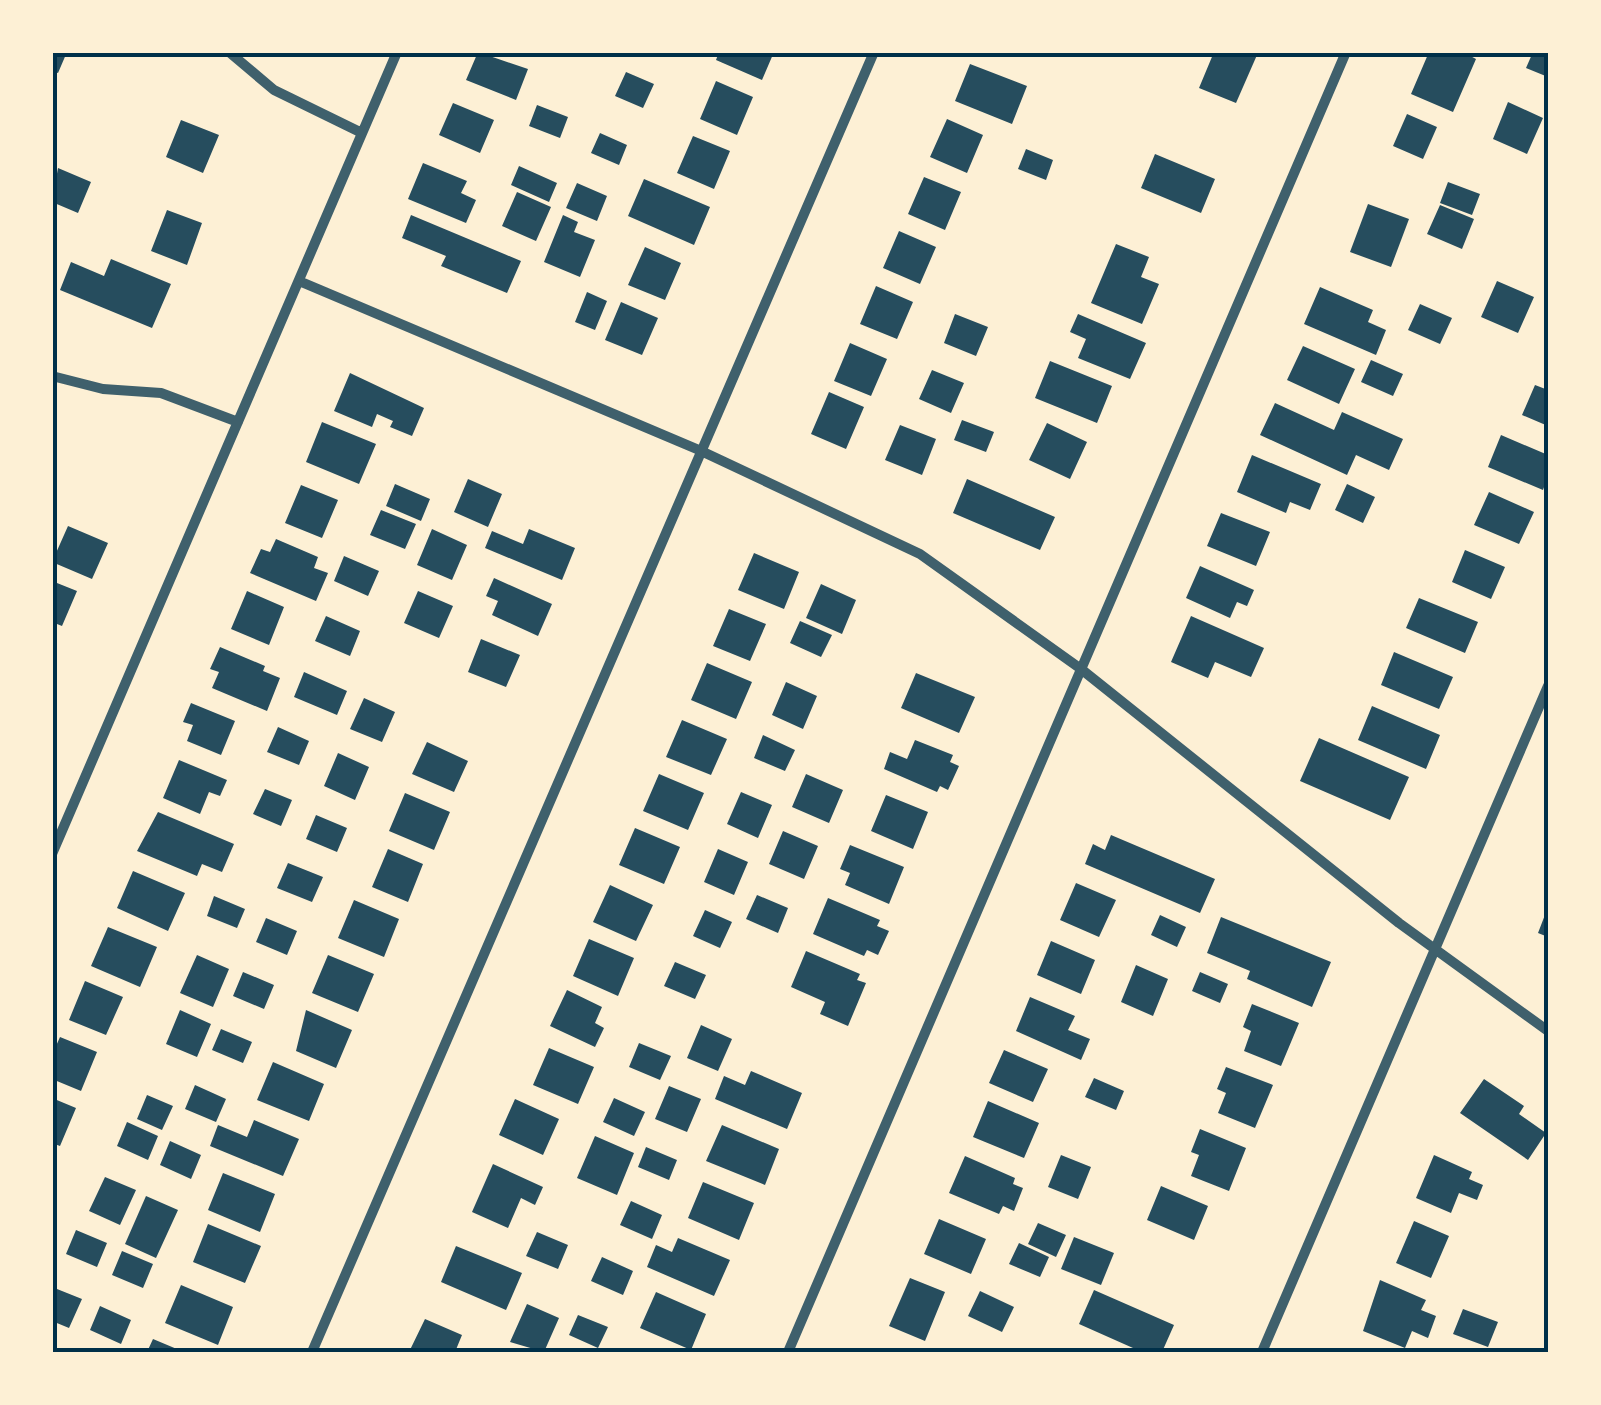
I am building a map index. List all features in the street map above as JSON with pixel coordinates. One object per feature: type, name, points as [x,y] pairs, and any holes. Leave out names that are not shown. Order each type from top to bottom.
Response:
[{"type":"street","points":[[230,52],[274,90],[362,134]]},
{"type":"street","points":[[52,854],[397,52]]},
{"type":"street","points":[[312,1352],[874,52]]},
{"type":"street","points":[[788,1352],[1346,52]]},
{"type":"street","points":[[299,281],[700,450],[920,554],[1081,670],[1399,922],[1548,1032]]},
{"type":"street","points":[[52,376],[103,389],[161,393],[238,422]]},
{"type":"street","points":[[1262,1352],[1548,686]]},
{"type":"building","points":[[52,52],[67,52],[58,73],[52,71]]},
{"type":"building","points":[[478,52],[528,69],[516,100],[466,80]]},
{"type":"building","points":[[719,52],[774,52],[762,80],[716,60]]},
{"type":"building","points":[[1214,52],[1257,55],[1236,103],[1199,88]]},
{"type":"building","points":[[1429,52],[1463,52],[1476,59],[1453,112],[1411,94]]},
{"type":"building","points":[[1533,52],[1548,52],[1548,77],[1526,68]]},
{"type":"building","points":[[970,64],[1027,86],[1012,124],[955,101]]},
{"type":"building","points":[[626,72],[654,84],[643,108],[615,96]]},
{"type":"building","points":[[716,81],[753,97],[737,135],[700,119]]},
{"type":"building","points":[[1508,102],[1543,118],[1527,154],[1493,139]]},
{"type":"building","points":[[453,103],[494,120],[480,153],[439,135]]},
{"type":"building","points":[[537,105],[568,117],[560,138],[529,126]]},
{"type":"building","points":[[1407,114],[1437,127],[1423,159],[1393,146]]},
{"type":"building","points":[[947,119],[983,135],[967,173],[930,157]]},
{"type":"building","points":[[181,120],[219,135],[203,173],[166,157]]},
{"type":"building","points":[[600,133],[627,145],[619,165],[591,153]]},
{"type":"building","points":[[693,136],[730,151],[714,189],[677,173]]},
{"type":"building","points":[[1026,149],[1053,160],[1046,180],[1018,169]]},
{"type":"building","points":[[1155,154],[1215,179],[1201,213],[1141,188]]},
{"type":"building","points":[[423,163],[467,181],[461,193],[476,200],[466,223],[408,199]]},
{"type":"building","points":[[519,166],[557,183],[549,202],[511,185]]},
{"type":"building","points":[[58,168],[91,182],[78,213],[52,202]]},
{"type":"building","points":[[924,177],[961,192],[945,230],[908,214]]},
{"type":"building","points":[[644,179],[710,207],[694,245],[628,216]]},
{"type":"building","points":[[1448,182],[1480,194],[1472,215],[1440,203]]},
{"type":"building","points":[[577,183],[607,196],[597,221],[566,208]]},
{"type":"building","points":[[517,192],[551,207],[536,241],[502,226]]},
{"type":"building","points":[[1368,204],[1409,219],[1391,267],[1350,252]]},
{"type":"building","points":[[1440,205],[1474,219],[1462,249],[1427,234]]},
{"type":"building","points":[[167,210],[202,223],[187,265],[151,251]]},
{"type":"building","points":[[411,215],[521,261],[507,293],[441,266],[446,256],[402,238]]},
{"type":"building","points":[[563,215],[578,222],[574,232],[595,240],[580,277],[544,262]]},
{"type":"building","points":[[899,231],[936,247],[920,284],[883,268]]},
{"type":"building","points":[[1116,244],[1149,257],[1141,277],[1159,284],[1142,324],[1091,303]]},
{"type":"building","points":[[645,247],[681,263],[665,300],[628,285]]},
{"type":"building","points":[[111,259],[171,284],[152,328],[60,290],[71,262],[104,276]]},
{"type":"building","points":[[1497,281],[1534,297],[1518,333],[1481,317]]},
{"type":"building","points":[[876,286],[913,302],[897,339],[860,324]]},
{"type":"building","points":[[1320,287],[1373,310],[1368,322],[1386,330],[1376,355],[1304,324]]},
{"type":"building","points":[[587,292],[607,301],[595,330],[575,322]]},
{"type":"building","points":[[621,302],[658,318],[642,355],[605,340]]},
{"type":"building","points":[[1420,304],[1452,318],[1440,344],[1408,330]]},
{"type":"building","points":[[955,314],[988,327],[976,356],[944,343]]},
{"type":"building","points":[[1078,314],[1146,343],[1130,379],[1078,358],[1086,339],[1070,332]]},
{"type":"building","points":[[850,343],[887,359],[871,396],[834,381]]},
{"type":"building","points":[[1303,346],[1355,369],[1339,404],[1287,380]]},
{"type":"building","points":[[1371,360],[1403,374],[1393,396],[1361,382]]},
{"type":"building","points":[[1050,361],[1112,386],[1097,423],[1035,398]]},
{"type":"building","points":[[932,370],[964,383],[951,413],[919,399]]},
{"type":"building","points":[[350,373],[424,408],[412,436],[390,427],[393,421],[377,414],[372,427],[334,411]]},
{"type":"building","points":[[1535,385],[1548,390],[1548,426],[1522,415]]},
{"type":"building","points":[[829,392],[864,407],[846,449],[811,434]]},
{"type":"building","points":[[1275,403],[1334,430],[1342,412],[1403,439],[1389,470],[1356,455],[1347,475],[1260,435]]},
{"type":"building","points":[[962,420],[994,432],[986,452],[954,440]]},
{"type":"building","points":[[322,422],[376,444],[359,484],[306,462]]},
{"type":"building","points":[[1047,423],[1087,442],[1070,479],[1029,460]]},
{"type":"building","points":[[900,425],[936,439],[922,475],[885,460]]},
{"type":"building","points":[[1501,435],[1548,455],[1543,490],[1488,467]]},
{"type":"building","points":[[1252,455],[1321,484],[1310,510],[1290,502],[1286,513],[1237,492]]},
{"type":"building","points":[[468,479],[502,494],[488,527],[454,512]]},
{"type":"building","points":[[967,479],[1055,517],[1040,550],[953,513]]},
{"type":"building","points":[[395,484],[430,499],[421,521],[386,506]]},
{"type":"building","points":[[1347,484],[1375,497],[1363,523],[1335,510]]},
{"type":"building","points":[[301,485],[338,500],[322,538],[285,523]]},
{"type":"building","points":[[1489,492],[1534,512],[1519,544],[1474,525]]},
{"type":"building","points":[[381,510],[416,524],[405,549],[370,535]]},
{"type":"building","points":[[1221,513],[1270,532],[1256,566],[1207,546]]},
{"type":"building","points":[[68,526],[108,543],[92,579],[52,562]]},
{"type":"building","points":[[432,529],[467,545],[452,580],[417,565]]},
{"type":"building","points":[[529,529],[575,548],[562,580],[485,548],[492,531],[523,544]]},
{"type":"building","points":[[276,539],[318,557],[314,568],[328,573],[316,601],[250,573],[261,549],[270,552]]},
{"type":"building","points":[[1465,550],[1505,567],[1491,599],[1452,582]]},
{"type":"building","points":[[754,553],[799,572],[784,609],[738,590]]},
{"type":"building","points":[[344,556],[379,571],[368,596],[334,581]]},
{"type":"building","points":[[1200,566],[1254,590],[1247,606],[1237,602],[1230,618],[1186,598]]},
{"type":"building","points":[[494,578],[552,604],[538,636],[492,615],[498,601],[486,596]]},
{"type":"building","points":[[52,581],[77,591],[62,626],[52,622]]},
{"type":"building","points":[[821,584],[856,600],[842,634],[806,618]]},
{"type":"building","points":[[247,591],[284,607],[269,645],[231,629]]},
{"type":"building","points":[[418,591],[453,606],[439,638],[404,623]]},
{"type":"building","points":[[1419,598],[1478,622],[1465,653],[1406,628]]},
{"type":"building","points":[[729,609],[766,624],[750,661],[713,646]]},
{"type":"building","points":[[326,616],[360,631],[350,656],[315,641]]},
{"type":"building","points":[[1191,616],[1264,648],[1251,677],[1215,662],[1208,678],[1171,662]]},
{"type":"building","points":[[800,621],[832,635],[821,657],[790,643]]},
{"type":"building","points":[[481,639],[520,655],[506,687],[468,672]]},
{"type":"building","points":[[220,647],[265,666],[263,671],[280,678],[267,711],[212,688],[219,672],[210,669]]},
{"type":"building","points":[[1394,652],[1453,677],[1439,709],[1381,685]]},
{"type":"building","points":[[707,663],[752,682],[736,719],[691,700]]},
{"type":"building","points":[[304,672],[347,691],[337,715],[294,697]]},
{"type":"building","points":[[916,673],[975,697],[959,733],[901,708]]},
{"type":"building","points":[[786,682],[817,696],[803,729],[772,715]]},
{"type":"building","points":[[364,698],[395,712],[382,742],[350,729]]},
{"type":"building","points":[[191,703],[235,721],[221,755],[187,741],[193,725],[183,722]]},
{"type":"building","points":[[1372,706],[1440,735],[1426,769],[1358,740]]},
{"type":"building","points":[[682,720],[727,739],[711,775],[666,757]]},
{"type":"building","points":[[278,727],[309,741],[299,765],[267,752]]},
{"type":"building","points":[[763,735],[795,750],[785,771],[754,758]]},
{"type":"building","points":[[1319,738],[1409,777],[1390,820],[1300,781]]},
{"type":"building","points":[[915,740],[953,755],[950,762],[959,766],[948,790],[940,786],[937,792],[884,769],[890,752],[907,759]]},
{"type":"building","points":[[427,742],[468,761],[454,792],[412,774]]},
{"type":"building","points":[[338,753],[369,767],[355,800],[324,786]]},
{"type":"building","points":[[179,760],[227,780],[220,796],[209,792],[200,814],[163,798]]},
{"type":"building","points":[[659,774],[704,793],[688,830],[643,811]]},
{"type":"building","points":[[806,774],[843,790],[829,823],[792,807]]},
{"type":"building","points":[[265,789],[292,800],[281,826],[253,814]]},
{"type":"building","points":[[741,792],[772,805],[758,838],[727,824]]},
{"type":"building","points":[[405,793],[450,812],[434,850],[389,831]]},
{"type":"building","points":[[886,795],[928,812],[913,849],[871,831]]},
{"type":"building","points":[[158,812],[234,844],[222,872],[202,864],[197,876],[137,851]]},
{"type":"building","points":[[316,815],[347,828],[337,852],[306,839]]},
{"type":"building","points":[[635,828],[680,847],[664,884],[619,865]]},
{"type":"building","points":[[783,831],[818,846],[804,879],[769,864]]},
{"type":"building","points":[[1111,835],[1215,879],[1200,913],[1085,864],[1093,844],[1105,850]]},
{"type":"building","points":[[850,845],[904,867],[889,904],[845,885],[850,873],[840,869]]},
{"type":"building","points":[[388,849],[423,864],[408,902],[372,887]]},
{"type":"building","points":[[718,849],[748,862],[734,895],[704,882]]},
{"type":"building","points":[[288,863],[323,877],[312,902],[277,888]]},
{"type":"building","points":[[133,871],[185,893],[168,931],[117,908]]},
{"type":"building","points":[[1076,883],[1116,900],[1099,937],[1060,920]]},
{"type":"building","points":[[610,885],[653,905],[636,941],[593,922]]},
{"type":"building","points":[[757,895],[788,908],[778,933],[746,919]]},
{"type":"building","points":[[214,896],[245,909],[237,928],[207,916]]},
{"type":"building","points":[[828,898],[880,920],[877,926],[889,931],[878,955],[867,950],[864,956],[813,934]]},
{"type":"building","points":[[354,900],[399,919],[384,957],[338,938]]},
{"type":"building","points":[[1548,907],[1548,937],[1538,933]]},
{"type":"building","points":[[705,910],[732,922],[720,948],[693,936]]},
{"type":"building","points":[[1160,915],[1186,927],[1177,947],[1151,935]]},
{"type":"building","points":[[1221,917],[1331,962],[1312,1007],[1247,979],[1250,971],[1207,953]]},
{"type":"building","points":[[266,918],[297,931],[287,955],[256,942]]},
{"type":"building","points":[[108,927],[157,947],[140,987],[91,966]]},
{"type":"building","points":[[589,939],[634,958],[618,996],[573,976]]},
{"type":"building","points":[[1051,941],[1095,960],[1081,994],[1037,975]]},
{"type":"building","points":[[806,951],[860,974],[857,980],[866,983],[848,1026],[820,1014],[825,1002],[791,987]]},
{"type":"building","points":[[197,955],[229,969],[213,1007],[180,993]]},
{"type":"building","points":[[328,955],[374,974],[358,1012],[312,993]]},
{"type":"building","points":[[675,962],[706,975],[695,999],[664,986]]},
{"type":"building","points":[[1136,965],[1168,979],[1153,1016],[1121,1002]]},
{"type":"building","points":[[243,972],[274,985],[264,1009],[233,996]]},
{"type":"building","points":[[1200,972],[1228,984],[1220,1003],[1192,991]]},
{"type":"building","points":[[85,981],[123,997],[106,1035],[69,1020]]},
{"type":"building","points":[[567,990],[602,1007],[595,1023],[604,1028],[595,1047],[550,1026]]},
{"type":"building","points":[[1030,997],[1075,1016],[1068,1030],[1090,1039],[1081,1060],[1016,1031]]},
{"type":"building","points":[[1252,1004],[1299,1023],[1281,1066],[1244,1051],[1251,1031],[1243,1027]]},
{"type":"building","points":[[180,1010],[211,1024],[197,1057],[166,1044]]},
{"type":"building","points":[[306,1010],[352,1030],[336,1068],[296,1051]]},
{"type":"building","points":[[701,1025],[732,1039],[718,1071],[687,1058]]},
{"type":"building","points":[[221,1029],[252,1042],[243,1063],[212,1050]]},
{"type":"building","points":[[60,1037],[97,1052],[81,1091],[52,1079],[52,1055]]},
{"type":"building","points":[[639,1043],[671,1056],[660,1080],[629,1067]]},
{"type":"building","points":[[549,1048],[594,1067],[578,1104],[533,1085]]},
{"type":"building","points":[[1004,1050],[1048,1069],[1033,1102],[989,1083]]},
{"type":"building","points":[[273,1062],[324,1084],[309,1121],[257,1100]]},
{"type":"building","points":[[1226,1067],[1273,1085],[1255,1128],[1218,1113],[1226,1093],[1217,1089]]},
{"type":"building","points":[[751,1071],[802,1093],[787,1129],[715,1099],[724,1076],[745,1085]]},
{"type":"building","points":[[1094,1078],[1124,1091],[1116,1110],[1085,1097]]},
{"type":"building","points":[[1484,1079],[1524,1106],[1519,1114],[1546,1133],[1528,1160],[1460,1113]]},
{"type":"building","points":[[195,1085],[226,1099],[216,1122],[185,1109]]},
{"type":"building","points":[[669,1086],[701,1099],[687,1132],[655,1119]]},
{"type":"building","points":[[147,1095],[173,1106],[162,1130],[137,1119]]},
{"type":"building","points":[[52,1098],[76,1108],[60,1146],[52,1143]]},
{"type":"building","points":[[614,1098],[645,1112],[634,1136],[603,1122]]},
{"type":"building","points":[[515,1099],[559,1119],[543,1155],[499,1135]]},
{"type":"building","points":[[988,1101],[1039,1123],[1024,1158],[973,1137]]},
{"type":"building","points":[[254,1120],[299,1139],[283,1176],[210,1146],[218,1125],[247,1137]]},
{"type":"building","points":[[127,1122],[158,1136],[148,1160],[117,1146]]},
{"type":"building","points":[[722,1125],[779,1149],[765,1185],[706,1161]]},
{"type":"building","points":[[1200,1129],[1246,1148],[1229,1191],[1191,1176],[1199,1155],[1191,1152]]},
{"type":"building","points":[[595,1136],[634,1153],[617,1195],[577,1178]]},
{"type":"building","points":[[170,1141],[201,1155],[191,1179],[160,1165]]},
{"type":"building","points":[[646,1147],[677,1160],[669,1180],[638,1167]]},
{"type":"building","points":[[1061,1155],[1091,1167],[1078,1199],[1048,1187]]},
{"type":"building","points":[[1434,1155],[1472,1172],[1469,1179],[1483,1185],[1477,1200],[1459,1193],[1451,1213],[1416,1198]]},
{"type":"building","points":[[965,1156],[1015,1178],[1013,1184],[1023,1188],[1014,1211],[1003,1206],[999,1214],[949,1193]]},
{"type":"building","points":[[493,1164],[543,1187],[535,1205],[521,1198],[508,1228],[472,1212]]},
{"type":"building","points":[[223,1173],[275,1194],[260,1232],[208,1210]]},
{"type":"building","points":[[105,1177],[136,1190],[120,1225],[89,1211]]},
{"type":"building","points":[[703,1182],[754,1203],[739,1240],[688,1218]]},
{"type":"building","points":[[1161,1186],[1208,1206],[1194,1240],[1147,1220]]},
{"type":"building","points":[[146,1196],[178,1210],[156,1258],[125,1244]]},
{"type":"building","points":[[631,1201],[662,1215],[652,1239],[620,1225]]},
{"type":"building","points":[[939,1219],[986,1239],[971,1274],[924,1254]]},
{"type":"building","points":[[1414,1221],[1449,1236],[1431,1278],[1396,1263]]},
{"type":"building","points":[[1038,1223],[1066,1235],[1056,1257],[1028,1244]]},
{"type":"building","points":[[208,1224],[261,1246],[245,1283],[193,1262]]},
{"type":"building","points":[[76,1230],[107,1243],[97,1267],[66,1254]]},
{"type":"building","points":[[537,1232],[568,1245],[558,1269],[526,1256]]},
{"type":"building","points":[[1074,1237],[1114,1253],[1101,1285],[1061,1269]]},
{"type":"building","points":[[678,1238],[730,1260],[714,1296],[647,1267],[656,1245],[672,1252]]},
{"type":"building","points":[[1019,1243],[1049,1257],[1040,1277],[1009,1264]]},
{"type":"building","points":[[456,1246],[522,1273],[506,1310],[441,1282]]},
{"type":"building","points":[[122,1251],[153,1264],[143,1288],[112,1275]]},
{"type":"building","points":[[602,1257],[633,1271],[623,1295],[591,1281]]},
{"type":"building","points":[[910,1278],[945,1292],[925,1341],[889,1326]]},
{"type":"building","points":[[1380,1280],[1426,1300],[1421,1310],[1436,1316],[1428,1338],[1412,1331],[1405,1348],[1363,1331]]},
{"type":"building","points":[[181,1285],[233,1307],[218,1345],[165,1323]]},
{"type":"building","points":[[52,1287],[82,1299],[69,1328],[52,1321]]},
{"type":"building","points":[[1094,1290],[1174,1325],[1162,1352],[1142,1352],[1079,1324]]},
{"type":"building","points":[[980,1291],[1014,1307],[1002,1332],[968,1316]]},
{"type":"building","points":[[656,1292],[706,1314],[691,1350],[640,1328]]},
{"type":"building","points":[[527,1304],[559,1318],[544,1352],[510,1342]]},
{"type":"building","points":[[100,1306],[131,1320],[121,1344],[90,1330]]},
{"type":"building","points":[[1463,1309],[1498,1322],[1488,1347],[1453,1334]]},
{"type":"building","points":[[578,1315],[608,1327],[598,1348],[569,1335]]},
{"type":"building","points":[[425,1319],[462,1335],[455,1352],[409,1352]]},
{"type":"building","points":[[153,1339],[184,1352],[147,1352]]}]
